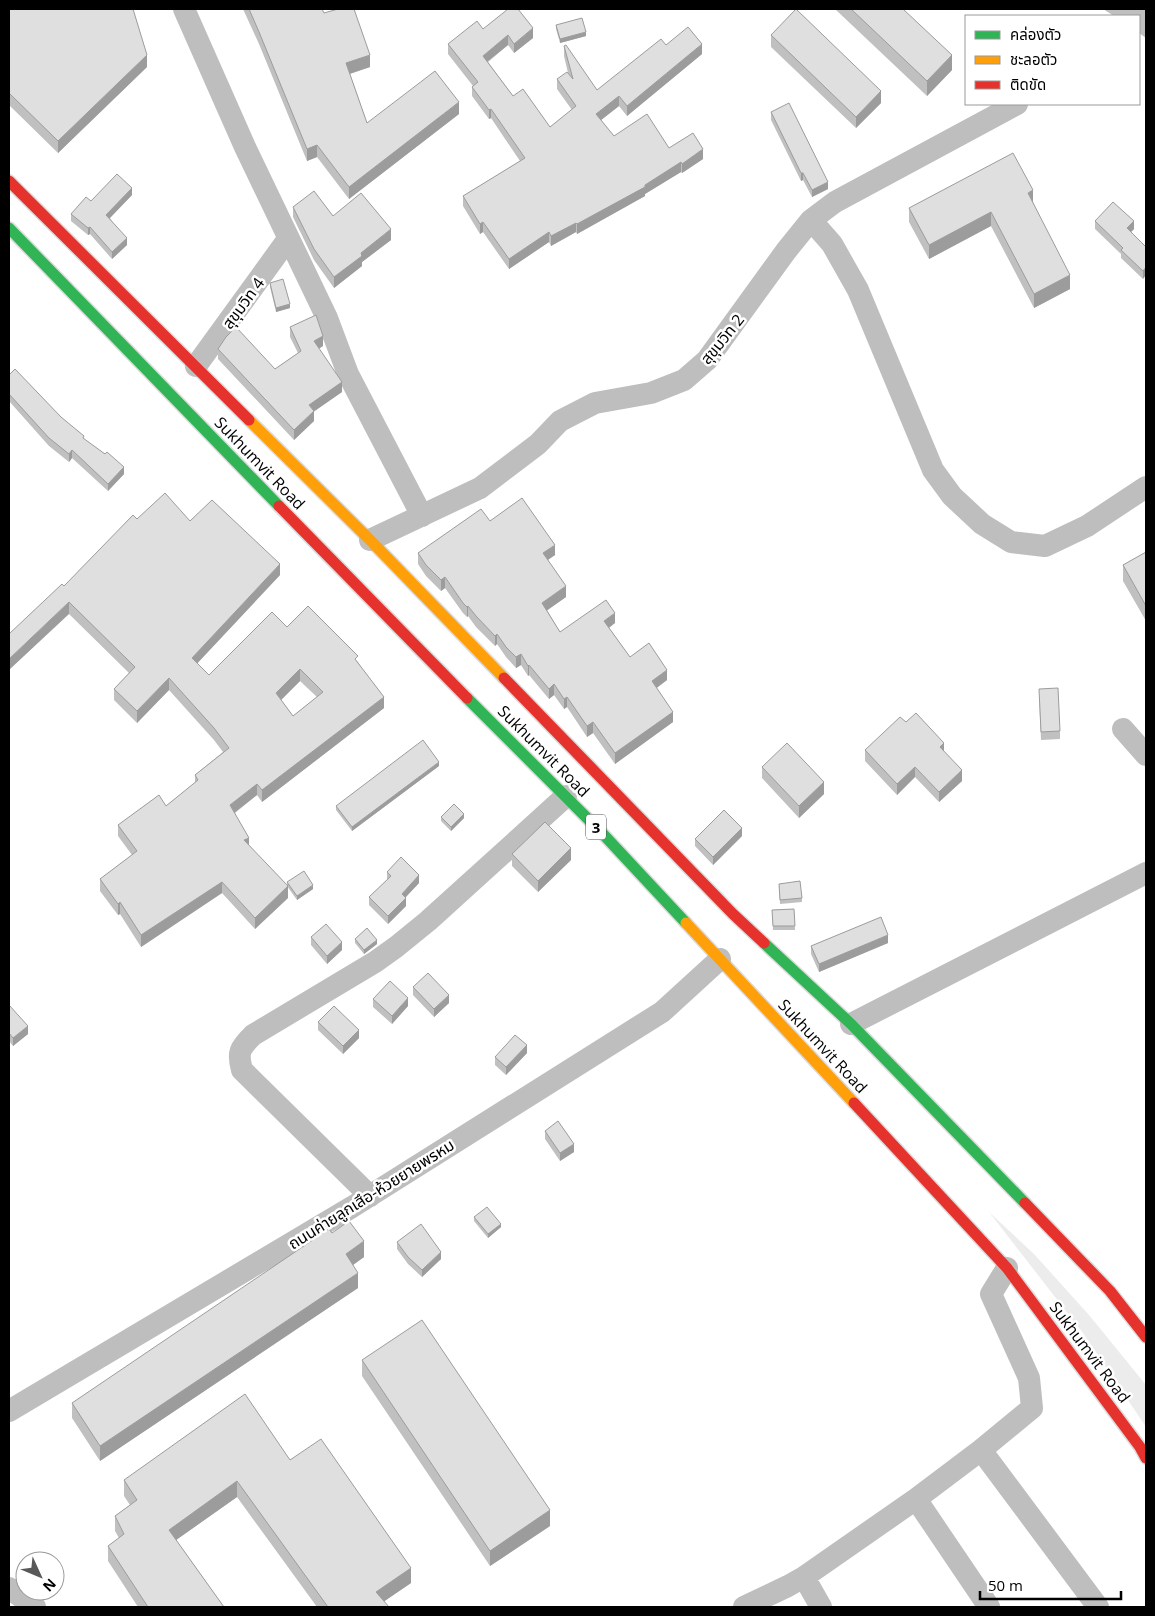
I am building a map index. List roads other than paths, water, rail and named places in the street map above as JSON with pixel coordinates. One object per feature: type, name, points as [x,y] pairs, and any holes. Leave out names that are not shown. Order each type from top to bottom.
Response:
[{"type":"highway","name":"Sukhumvit Road","points":[[9,181],[370,540],[733,914],[851,1024],[1110,1291],[1146,1337]]},
{"type":"highway","name":"Sukhumvit Road","points":[[9,228],[415,646],[566,796],[1007,1268],[1146,1458]]},
{"type":"street","points":[[184,9],[244,147],[327,318],[348,374],[422,516]]},
{"type":"street","name":"สุขุมวิท 2","points":[[370,540],[480,488],[538,444],[560,421],[595,403],[651,393],[684,380],[707,360],[786,251],[811,220],[818,217],[835,202],[1015,105]]},
{"type":"street","points":[[811,220],[832,244],[858,290],[933,470],[952,496],[982,524],[1011,542],[1045,546],[1087,526],[1146,487]]},
{"type":"street","name":"สุขุมวิท 4","points":[[196,366],[288,239]]},
{"type":"street","points":[[1123,728],[1146,756]]},
{"type":"street","points":[[370,1196],[242,1070],[239,1053],[242,1046],[253,1035],[375,962],[396,947],[428,921],[566,796]]},
{"type":"street","points":[[851,1024],[1146,873]]},
{"type":"street","name":"ถนนค่ายลูกเสึอ-ห้วยยายพรหม","points":[[9,1411],[370,1196],[662,1012],[720,959]]},
{"type":"street","points":[[744,1607],[804,1577],[916,1499],[981,1450],[1032,1408],[1029,1378],[991,1294],[1007,1268]]},
{"type":"street","points":[[981,1450],[1098,1607]]},
{"type":"street","points":[[916,1499],[989,1607]]},
{"type":"street","points":[[804,1577],[821,1607]]},
{"type":"street","points":[[9,1588],[35,1607]]}]
